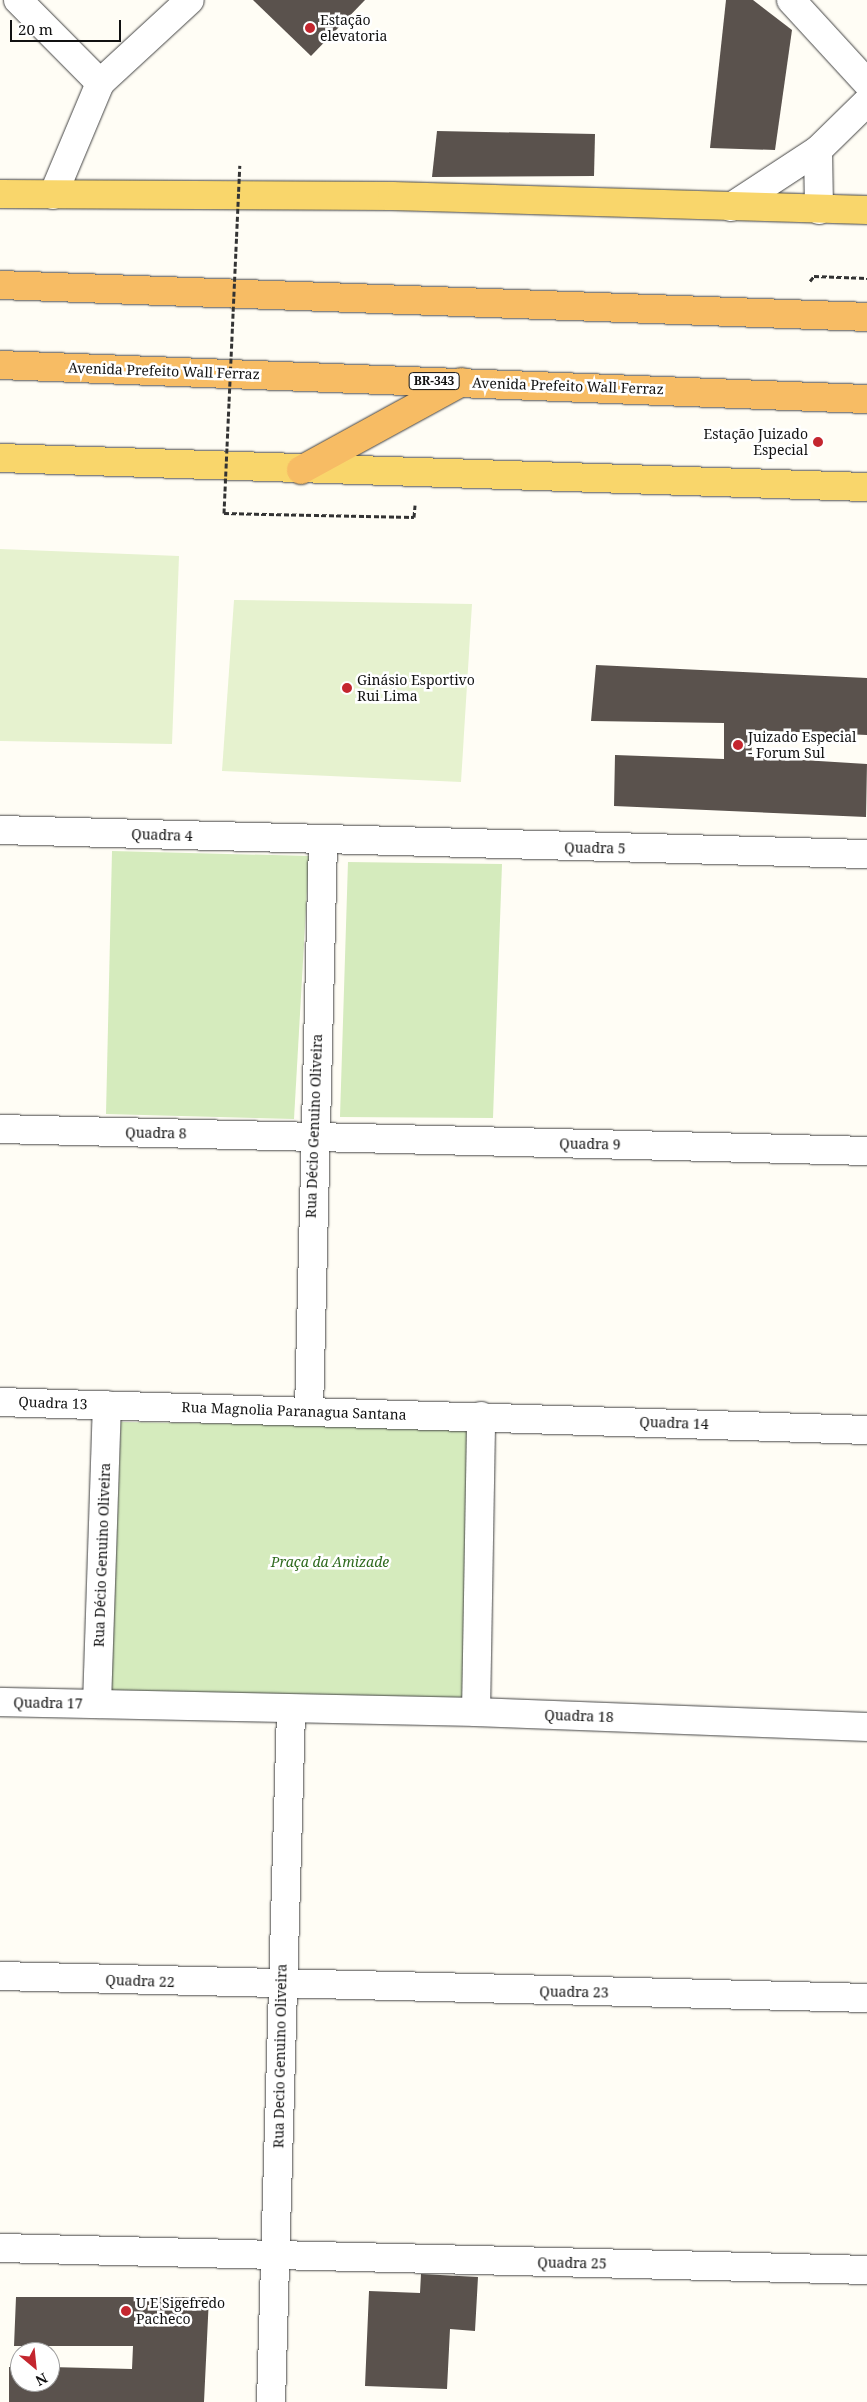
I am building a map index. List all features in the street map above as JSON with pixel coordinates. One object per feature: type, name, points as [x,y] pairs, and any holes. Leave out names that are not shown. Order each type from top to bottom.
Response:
[{"type":"highway","points":[[0,285],[867,317]]},
{"type":"highway","name":"Avenida Prefeito Wall Ferraz","points":[[0,365],[867,399]]},
{"type":"highway","points":[[301,470],[462,382]]},
{"type":"main road","points":[[0,194],[392,196],[867,210]]},
{"type":"main road","points":[[0,458],[301,470],[867,487]]},
{"type":"street","points":[[18,0],[100,82]]},
{"type":"street","points":[[53,195],[100,82],[190,0]]},
{"type":"street","points":[[790,0],[867,84]]},
{"type":"street","points":[[731,207],[818,150],[867,102]]},
{"type":"street","points":[[818,150],[819,210]]},
{"type":"street","name":"Quadra 4","points":[[0,830],[323,841]]},
{"type":"street","name":"Quadra 5","points":[[323,841],[867,854]]},
{"type":"street","name":"Rua Décio Genuino Oliveira","points":[[309,1411],[313,1137],[323,841]]},
{"type":"street","name":"Quadra 8","points":[[0,1128],[313,1137]]},
{"type":"street","name":"Quadra 9","points":[[313,1137],[867,1150]]},
{"type":"street","name":"Quadra 13","points":[[0,1402],[107,1405]]},
{"type":"street","name":"Rua Décio Genuino Oliveira","points":[[97,1704],[107,1405]]},
{"type":"street","name":"Rua Magnolia Paranagua Santana","points":[[107,1405],[481,1416]]},
{"type":"street","points":[[476,1712],[481,1416]]},
{"type":"street","name":"Quadra 14","points":[[481,1416],[867,1430]]},
{"type":"street","name":"Quadra 17","points":[[0,1702],[291,1710]]},
{"type":"street","name":"Quadra 18","points":[[291,1710],[476,1712],[867,1727]]},
{"type":"street","name":"Rua Decio Genuino Oliveira","points":[[271,2402],[277,2255],[280,1986],[291,1710]]},
{"type":"street","name":"Quadra 22","points":[[0,1976],[280,1986]]},
{"type":"street","name":"Quadra 23","points":[[280,1986],[867,1998]]},
{"type":"street","points":[[0,2248],[277,2255]]},
{"type":"street","name":"Quadra 25","points":[[277,2255],[867,2270]]},
{"type":"path","points":[[224,513],[240,166]]},
{"type":"green space","points":[[0,549],[179,556],[172,744],[0,741]]},
{"type":"green space","name":"Ginásio Esportivo Rui Lima","points":[[234,600],[472,604],[461,782],[222,771]]},
{"type":"green space","points":[[112,851],[309,856],[294,1119],[106,1114]]},
{"type":"green space","points":[[348,862],[502,864],[493,1118],[340,1117]]},
{"type":"green space","name":"Praça da Amizade","points":[[121,1422],[472,1427],[463,1703],[111,1692]]},
{"type":"building","name":"Estação elevatoria","points":[[253,0],[365,0],[311,56]]},
{"type":"building","points":[[726,0],[753,0],[792,30],[775,150],[710,148]]},
{"type":"building","points":[[437,131],[595,134],[594,176],[432,177]]},
{"type":"building","name":"Juizado Especial - Forum Sul","points":[[596,665],[867,678],[867,735],[751,730],[752,757],[867,764],[866,817],[614,806],[615,755],[724,759],[724,723],[591,721]]},
{"type":"building","points":[[421,2274],[478,2277],[475,2331],[450,2329],[447,2389],[365,2386],[369,2291],[420,2293]]},
{"type":"building","points":[[16,2297],[209,2297],[204,2402],[9,2402],[9,2367],[10,2392],[60,2392],[60,2367],[132,2369],[133,2346],[60,2346],[60,2342],[14,2342]]},
{"type":"place","name":"Estação elevatoria","points":[[310,28]]},
{"type":"place","name":"Estação Juizado Especial","points":[[818,442]]},
{"type":"place","name":"Ginásio Esportivo Rui Lima","points":[[347,688]]},
{"type":"place","name":"Juizado Especial - Forum Sul","points":[[738,745]]},
{"type":"place","name":"U E Sigefredo Pacheco","points":[[126,2311]]}]
